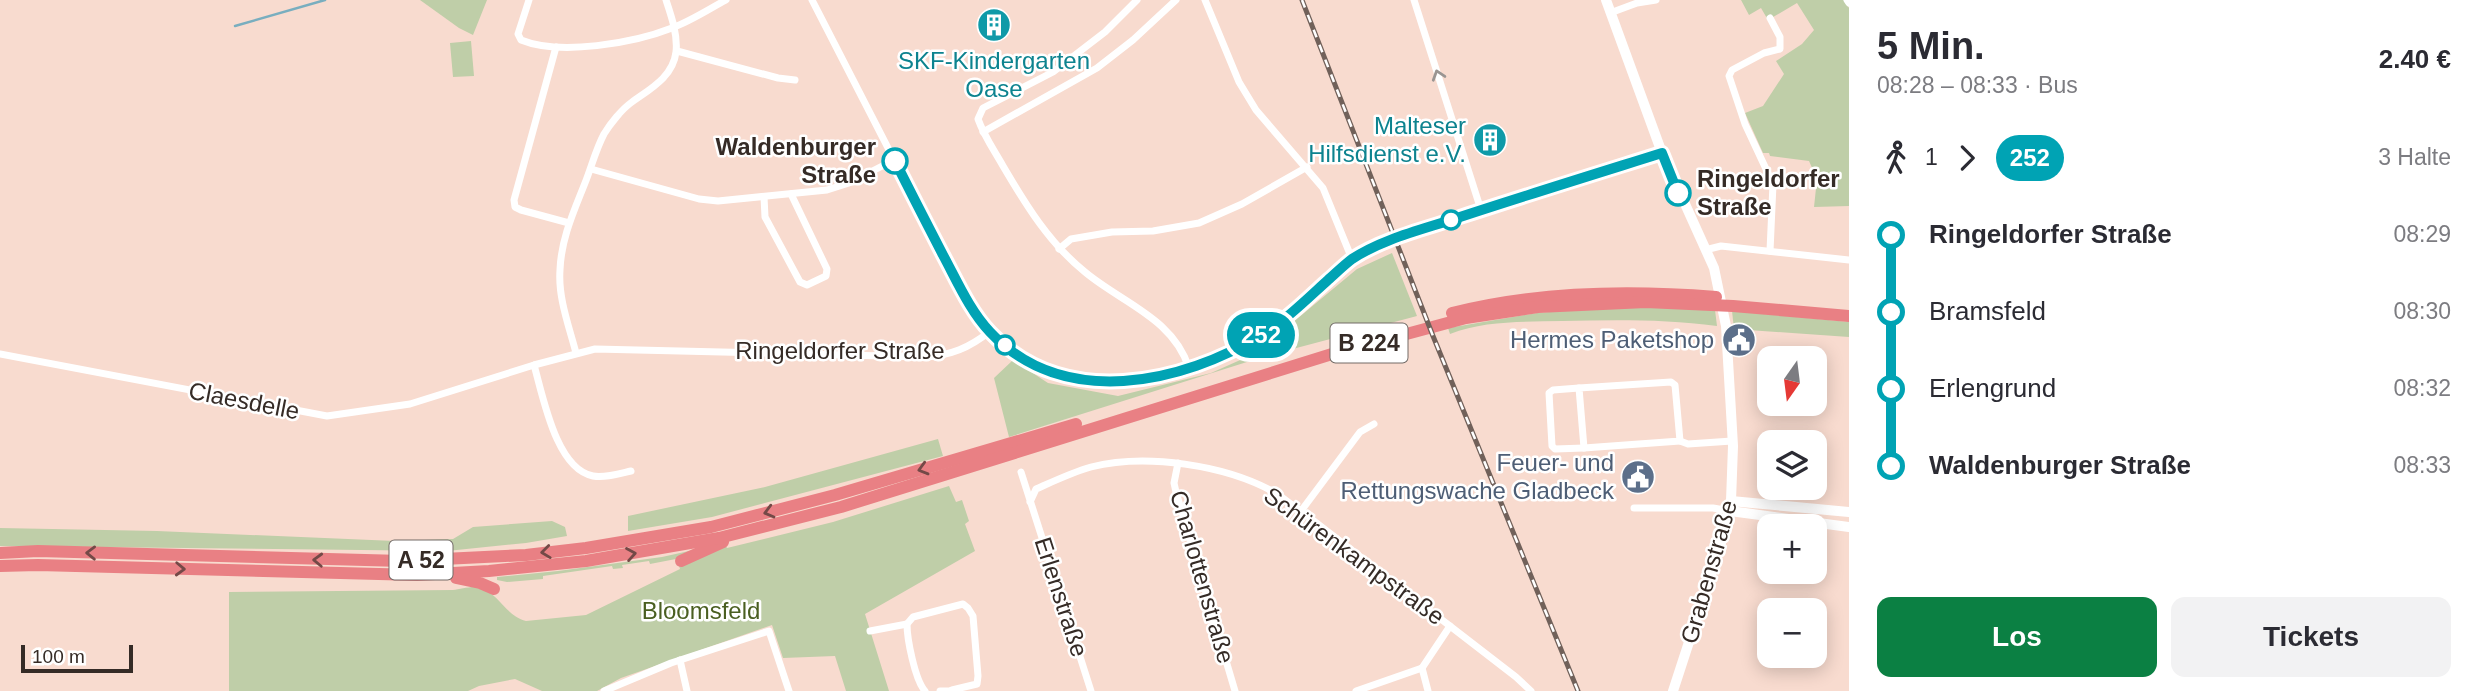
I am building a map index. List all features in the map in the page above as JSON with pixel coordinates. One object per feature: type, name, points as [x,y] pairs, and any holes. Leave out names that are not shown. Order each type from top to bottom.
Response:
[{"type":"highway","name":"B 224","points":[[838,501],[1328,346],[1464,310],[1538,298],[1611,293],[1684,294],[1849,308]]},
{"type":"highway","name":"B 224","points":[[838,501],[1332,354],[1466,318],[1538,307],[1646,302],[1733,306],[1849,317]]},
{"type":"highway","name":"A 52","points":[[0,566],[417,575],[489,571],[586,562],[737,534],[838,501]]},
{"type":"highway","name":"A 52","points":[[0,553],[38,551],[347,561],[474,559],[586,548],[711,527],[838,501]]},
{"type":"highway","points":[[681,561],[737,534]]},
{"type":"highway","points":[[417,575],[480,583],[494,589]]},
{"type":"street","points":[[529,0],[518,34],[526,42],[556,47],[628,40],[673,28],[726,0]]},
{"type":"street","points":[[576,353],[562,302],[559,273],[562,250],[569,223],[604,134],[629,104],[666,76],[677,51],[672,15],[666,0]]},
{"type":"street","points":[[812,0],[962,292],[989,332],[1014,353],[1042,369],[1073,378],[1127,382],[1189,368],[1262,334],[1288,316],[1352,259],[1388,242],[1662,153]]},
{"type":"street","points":[[1138,0],[1105,32],[1053,72],[983,108],[978,119],[1032,214],[1059,248],[1086,273],[1162,325],[1184,352],[1189,368]]},
{"type":"street","points":[[983,132],[1097,68],[1133,40],[1176,0]]},
{"type":"street","points":[[1205,0],[1239,82],[1254,106],[1323,188],[1352,259]]},
{"type":"street","points":[[1414,0],[1481,210]]},
{"type":"street","name":"Grabenstraße","points":[[1606,0],[1662,153],[1718,281],[1726,326],[1732,441],[1727,507],[1720,547],[1673,691]]},
{"type":"street","points":[[1610,13],[1637,3],[1656,0]]},
{"type":"street","points":[[1770,18],[1780,37],[1780,49],[1763,53],[1732,70],[1729,76],[1745,124],[1773,184],[1770,251]]},
{"type":"street","points":[[556,47],[514,200],[515,207],[521,210],[569,223]]},
{"type":"street","points":[[677,51],[795,80]]},
{"type":"street","points":[[591,169],[699,199],[718,201],[827,190],[849,183],[894,160]]},
{"type":"street","points":[[1059,248],[1071,239],[1112,232],[1153,231],[1199,223],[1242,204],[1307,167]]},
{"type":"street","points":[[764,197],[765,217],[800,282],[807,285],[826,276],[827,269],[791,194]]},
{"type":"street","points":[[1705,250],[1721,246],[1849,260]]},
{"type":"street","name":"Ringeldorfer Straße","points":[[487,380],[576,353],[613,348],[926,357],[948,355],[973,345],[989,332]]},
{"type":"street","name":"Claesdelle","points":[[0,354],[327,416],[410,404],[487,380]]},
{"type":"street","points":[[534,365],[560,447],[570,462],[590,476],[604,477],[631,471]]},
{"type":"street","points":[[1680,441],[1675,385],[1671,383],[1553,390],[1549,393],[1552,446],[1555,449],[1680,441],[1688,444],[1732,441]]},
{"type":"street","points":[[1579,388],[1584,447]]},
{"type":"street","points":[[1301,511],[1360,432],[1374,424]]},
{"type":"street","name":"Schürenkampstraße","points":[[1030,502],[1036,489],[1090,467],[1105,464],[1144,461],[1178,463],[1248,481],[1274,492],[1301,511],[1531,691]]},
{"type":"street","name":"Charlottenstraße","points":[[1178,463],[1174,483],[1176,492],[1235,691]]},
{"type":"street","name":"Erlenstraße","points":[[1021,472],[1091,691]]},
{"type":"street","points":[[1633,508],[1727,507],[1849,512]]},
{"type":"street","points":[[1727,507],[1849,527]]},
{"type":"street","points":[[870,631],[907,624],[913,617],[959,604],[968,608],[973,616],[977,643],[978,687],[940,691]]},
{"type":"street","points":[[907,624],[914,664],[925,691]]},
{"type":"street","points":[[1356,691],[1422,668],[1450,626]]},
{"type":"street","points":[[604,691],[680,660],[769,631],[789,691]]},
{"type":"street","points":[[680,660],[687,691]]},
{"type":"street","points":[[1422,668],[1428,691]]},
{"type":"green space","points":[[420,0],[487,0],[473,35]]},
{"type":"green space","points":[[1741,0],[1844,0],[1849,8],[1849,206],[1814,207],[1817,179],[1809,161],[1763,153],[1745,113],[1763,106],[1784,74],[1776,61],[1802,44],[1814,30],[1797,3],[1768,20],[1761,8],[1749,15]]},
{"type":"green space","points":[[471,41],[474,76],[453,77],[450,43]]},
{"type":"green space","points":[[1392,253],[1417,316],[1266,356],[1009,437],[994,378],[1013,360],[1048,383],[1118,396],[1211,373],[1256,353],[1357,269]]},
{"type":"green space","points":[[1624,306],[1715,310],[1717,326],[1601,320],[1505,323],[1477,326],[1450,334],[1448,328],[1537,313]]},
{"type":"green space","points":[[1732,311],[1849,322],[1849,337],[1734,329]]},
{"type":"green space","points":[[938,439],[943,456],[712,517],[628,531],[628,516],[765,487]]},
{"type":"green space","name":"Bloomsfeld","points":[[949,486],[956,502],[962,500],[969,521],[965,524],[975,551],[865,614],[889,691],[846,691],[835,656],[783,658],[772,625],[621,678],[597,691],[542,691],[515,679],[479,686],[468,691],[229,691],[229,592],[453,590],[474,587],[487,591],[513,615],[526,621],[586,615],[725,544],[727,548],[833,522]]},
{"type":"green space","points":[[552,521],[565,527],[567,536],[447,551],[0,546],[0,528],[157,531],[395,541],[453,539],[473,527]]},
{"type":"green space","points":[[689,551],[690,553],[681,558],[650,564],[649,561],[613,569],[612,566],[543,576],[543,579],[507,582],[497,580],[497,577],[662,557]]},
{"type":"waterway","points":[[235,26],[325,0]]},
{"type":"railway","points":[[1302,0],[1433,336],[1578,691]]},
{"type":"bus line","name":"252","points":[[895,161],[962,292],[989,332],[1014,353],[1042,369],[1099,382],[1127,382],[1157,377],[1224,354],[1262,334],[1288,316],[1352,259],[1388,242],[1481,210],[1662,153],[1678,193]]},
{"type":"place","name":"SKF-Kindergarten Oase","points":[[994,25]]},
{"type":"place","name":"Malteser Hilfsdienst e.V.","points":[[1490,140]]},
{"type":"place","name":"Waldenburger Straße","points":[[895,161]]},
{"type":"place","name":"Ringeldorfer Straße","points":[[1678,193]]},
{"type":"place","name":"Hermes Paketshop","points":[[1739,340]]},
{"type":"place","name":"Feuer- und Rettungswache Gladbeck","points":[[1638,477]]}]
